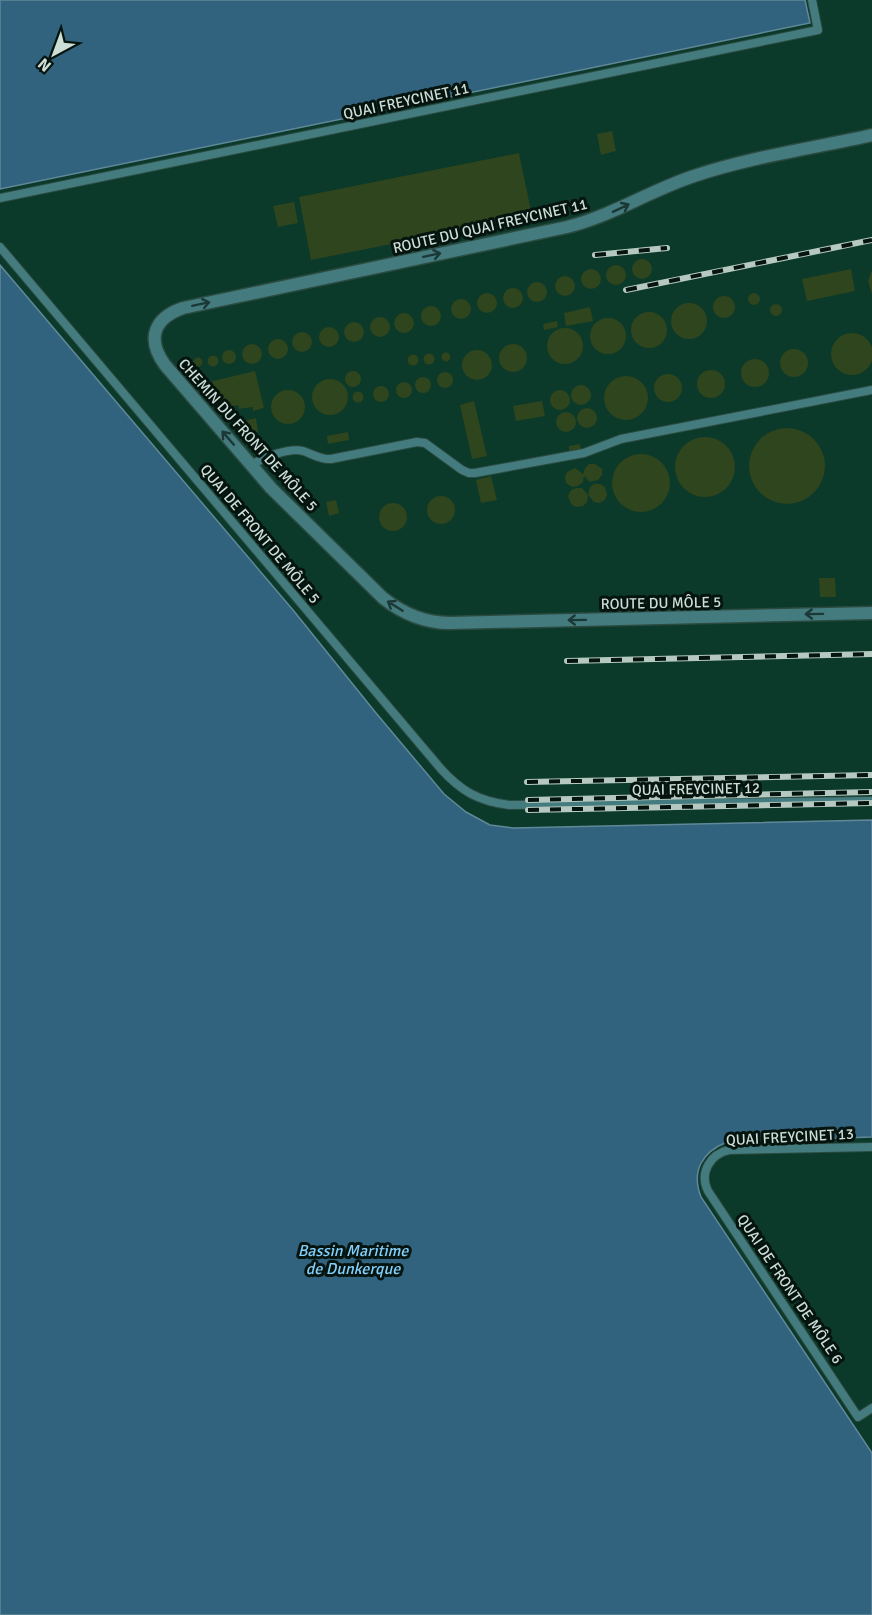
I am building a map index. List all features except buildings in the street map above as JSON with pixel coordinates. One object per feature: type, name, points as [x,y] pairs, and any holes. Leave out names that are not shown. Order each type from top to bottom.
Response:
[{"type":"street","name":"ROUTE DU QUAI FREYCINET 11","points":[[155,334],[165,316],[183,308],[567,227],[597,218],[676,182],[715,170],[872,135]]},
{"type":"street","name":"CHEMIN DU FRONT DE MÔLE 5","points":[[155,334],[156,349],[161,359],[251,465],[278,495],[383,598],[395,607],[416,617],[450,623]]},
{"type":"street","name":"ROUTE DU MÔLE 5","points":[[450,623],[872,613]]},
{"type":"lane","name":"QUAI FREYCINET 11","points":[[0,198],[818,30],[812,0]]},
{"type":"lane","name":"QUAI DE FRONT DE MÔLE 5","points":[[0,248],[453,783],[483,800],[520,805]]},
{"type":"lane","points":[[251,465],[265,458],[294,450],[302,450],[331,459],[417,442],[425,443],[466,472],[474,473],[584,453],[621,438],[872,390]]},
{"type":"lane","name":"QUAI FREYCINET 12","points":[[520,805],[872,801]]},
{"type":"lane","name":"QUAI FREYCINET 13","points":[[711,1160],[729,1150],[872,1147]]},
{"type":"lane","name":"QUAI DE FRONT DE MÔLE 6","points":[[711,1160],[704,1178],[708,1191],[858,1417],[872,1408]]},
{"type":"shaded area","points":[[805,0],[872,0],[872,820],[513,828],[490,825],[467,812],[444,794],[293,610],[0,265],[0,189],[810,23]]},
{"type":"shaded area","points":[[872,1137],[872,1453],[701,1197],[697,1181],[703,1158],[714,1148],[727,1142]]},
{"type":"water","points":[[0,0],[805,0],[810,23],[0,189]]},
{"type":"water","name":"Bassin Maritime de Dunkerque","points":[[0,265],[293,610],[444,794],[466,812],[490,825],[513,828],[872,820],[872,1137],[727,1142],[705,1157],[697,1179],[701,1197],[872,1453],[872,1615],[0,1615]]},
{"type":"railway","points":[[626,290],[872,240]]},
{"type":"railway","points":[[595,255],[667,248]]},
{"type":"railway","points":[[567,661],[872,654]]},
{"type":"railway","points":[[527,782],[872,775]]},
{"type":"railway","points":[[528,800],[872,792]]},
{"type":"railway","points":[[528,810],[872,803]]}]
